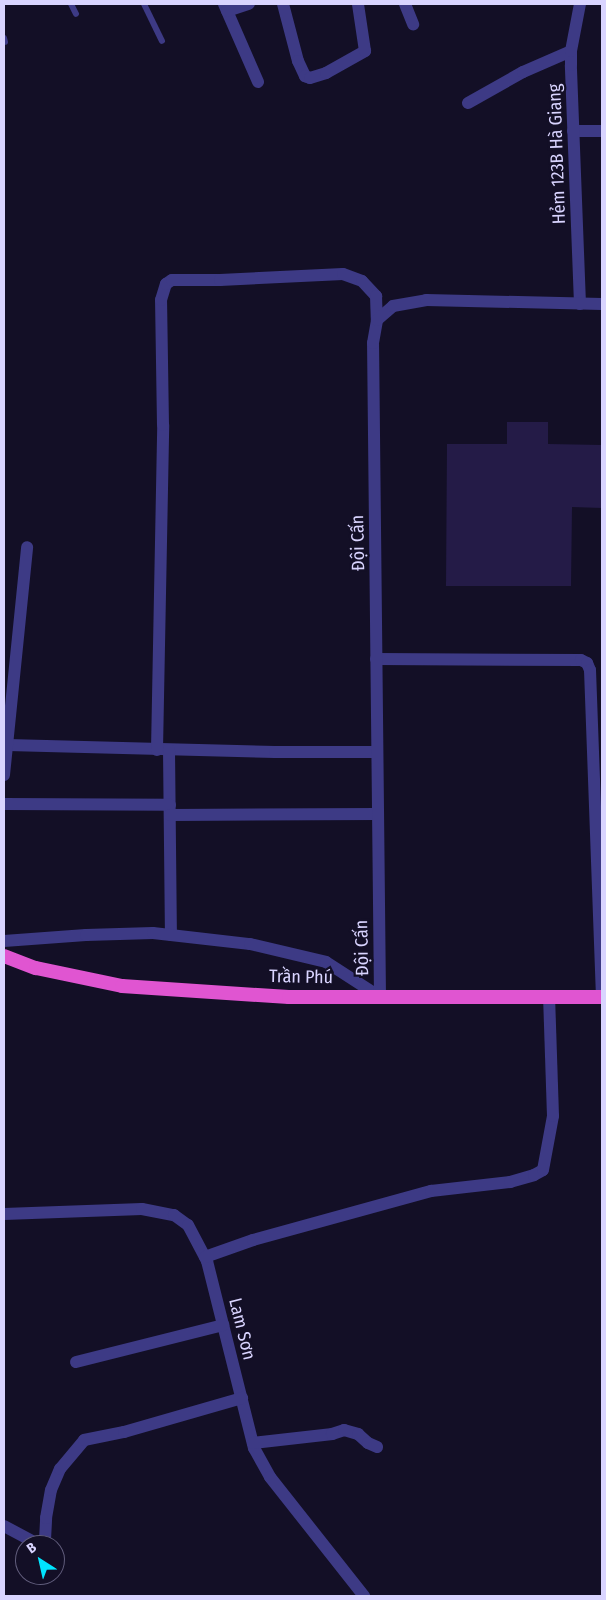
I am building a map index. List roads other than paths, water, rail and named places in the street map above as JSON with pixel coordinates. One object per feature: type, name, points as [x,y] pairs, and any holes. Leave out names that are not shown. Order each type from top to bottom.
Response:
[{"type":"highway","name":"Trần Phú","points":[[4,956],[36,968],[122,986],[289,997],[602,996]]},
{"type":"street","points":[[249,4],[225,7],[258,82]]},
{"type":"street","points":[[283,4],[298,61],[305,76],[310,78],[326,73],[365,51],[358,4]]},
{"type":"street","points":[[404,4],[413,24]]},
{"type":"street","name":"Hẻm 123B Hà Giang","points":[[580,4],[571,51],[580,304]]},
{"type":"street","points":[[468,102],[523,72],[571,51]]},
{"type":"street","points":[[573,131],[602,131]]},
{"type":"street","name":"Đội Cấn","points":[[171,935],[170,810],[163,750],[161,300],[163,289],[172,280],[220,280],[343,274],[362,280],[376,296],[377,320],[373,343],[380,997]]},
{"type":"street","points":[[377,320],[393,306],[426,300],[602,304]]},
{"type":"street","points":[[4,775],[27,547]]},
{"type":"street","points":[[376,660],[581,660],[587,663],[590,670],[602,996]]},
{"type":"street","points":[[8,745],[163,750],[377,752]]},
{"type":"street","points":[[4,804],[170,810],[378,814]]},
{"type":"street","points":[[4,941],[86,935],[171,935],[250,944],[326,962],[380,997]]},
{"type":"street","points":[[205,1257],[254,1240],[431,1191],[510,1182],[534,1175],[543,1170],[548,1152],[553,1116],[549,997]]},
{"type":"street","name":"Lam Sơn","points":[[4,1214],[142,1209],[174,1215],[188,1225],[205,1257],[253,1443],[270,1476],[364,1596]]},
{"type":"street","points":[[76,1362],[223,1325]]},
{"type":"street","points":[[4,1526],[34,1542],[43,1543],[45,1540],[46,1518],[51,1490],[60,1469],[84,1440],[124,1432],[242,1398]]},
{"type":"street","points":[[253,1443],[332,1434],[344,1430],[358,1434],[368,1443],[377,1447]]},
{"type":"lane","points":[[71,4],[76,14]]},
{"type":"lane","points":[[144,4],[162,41]]}]
